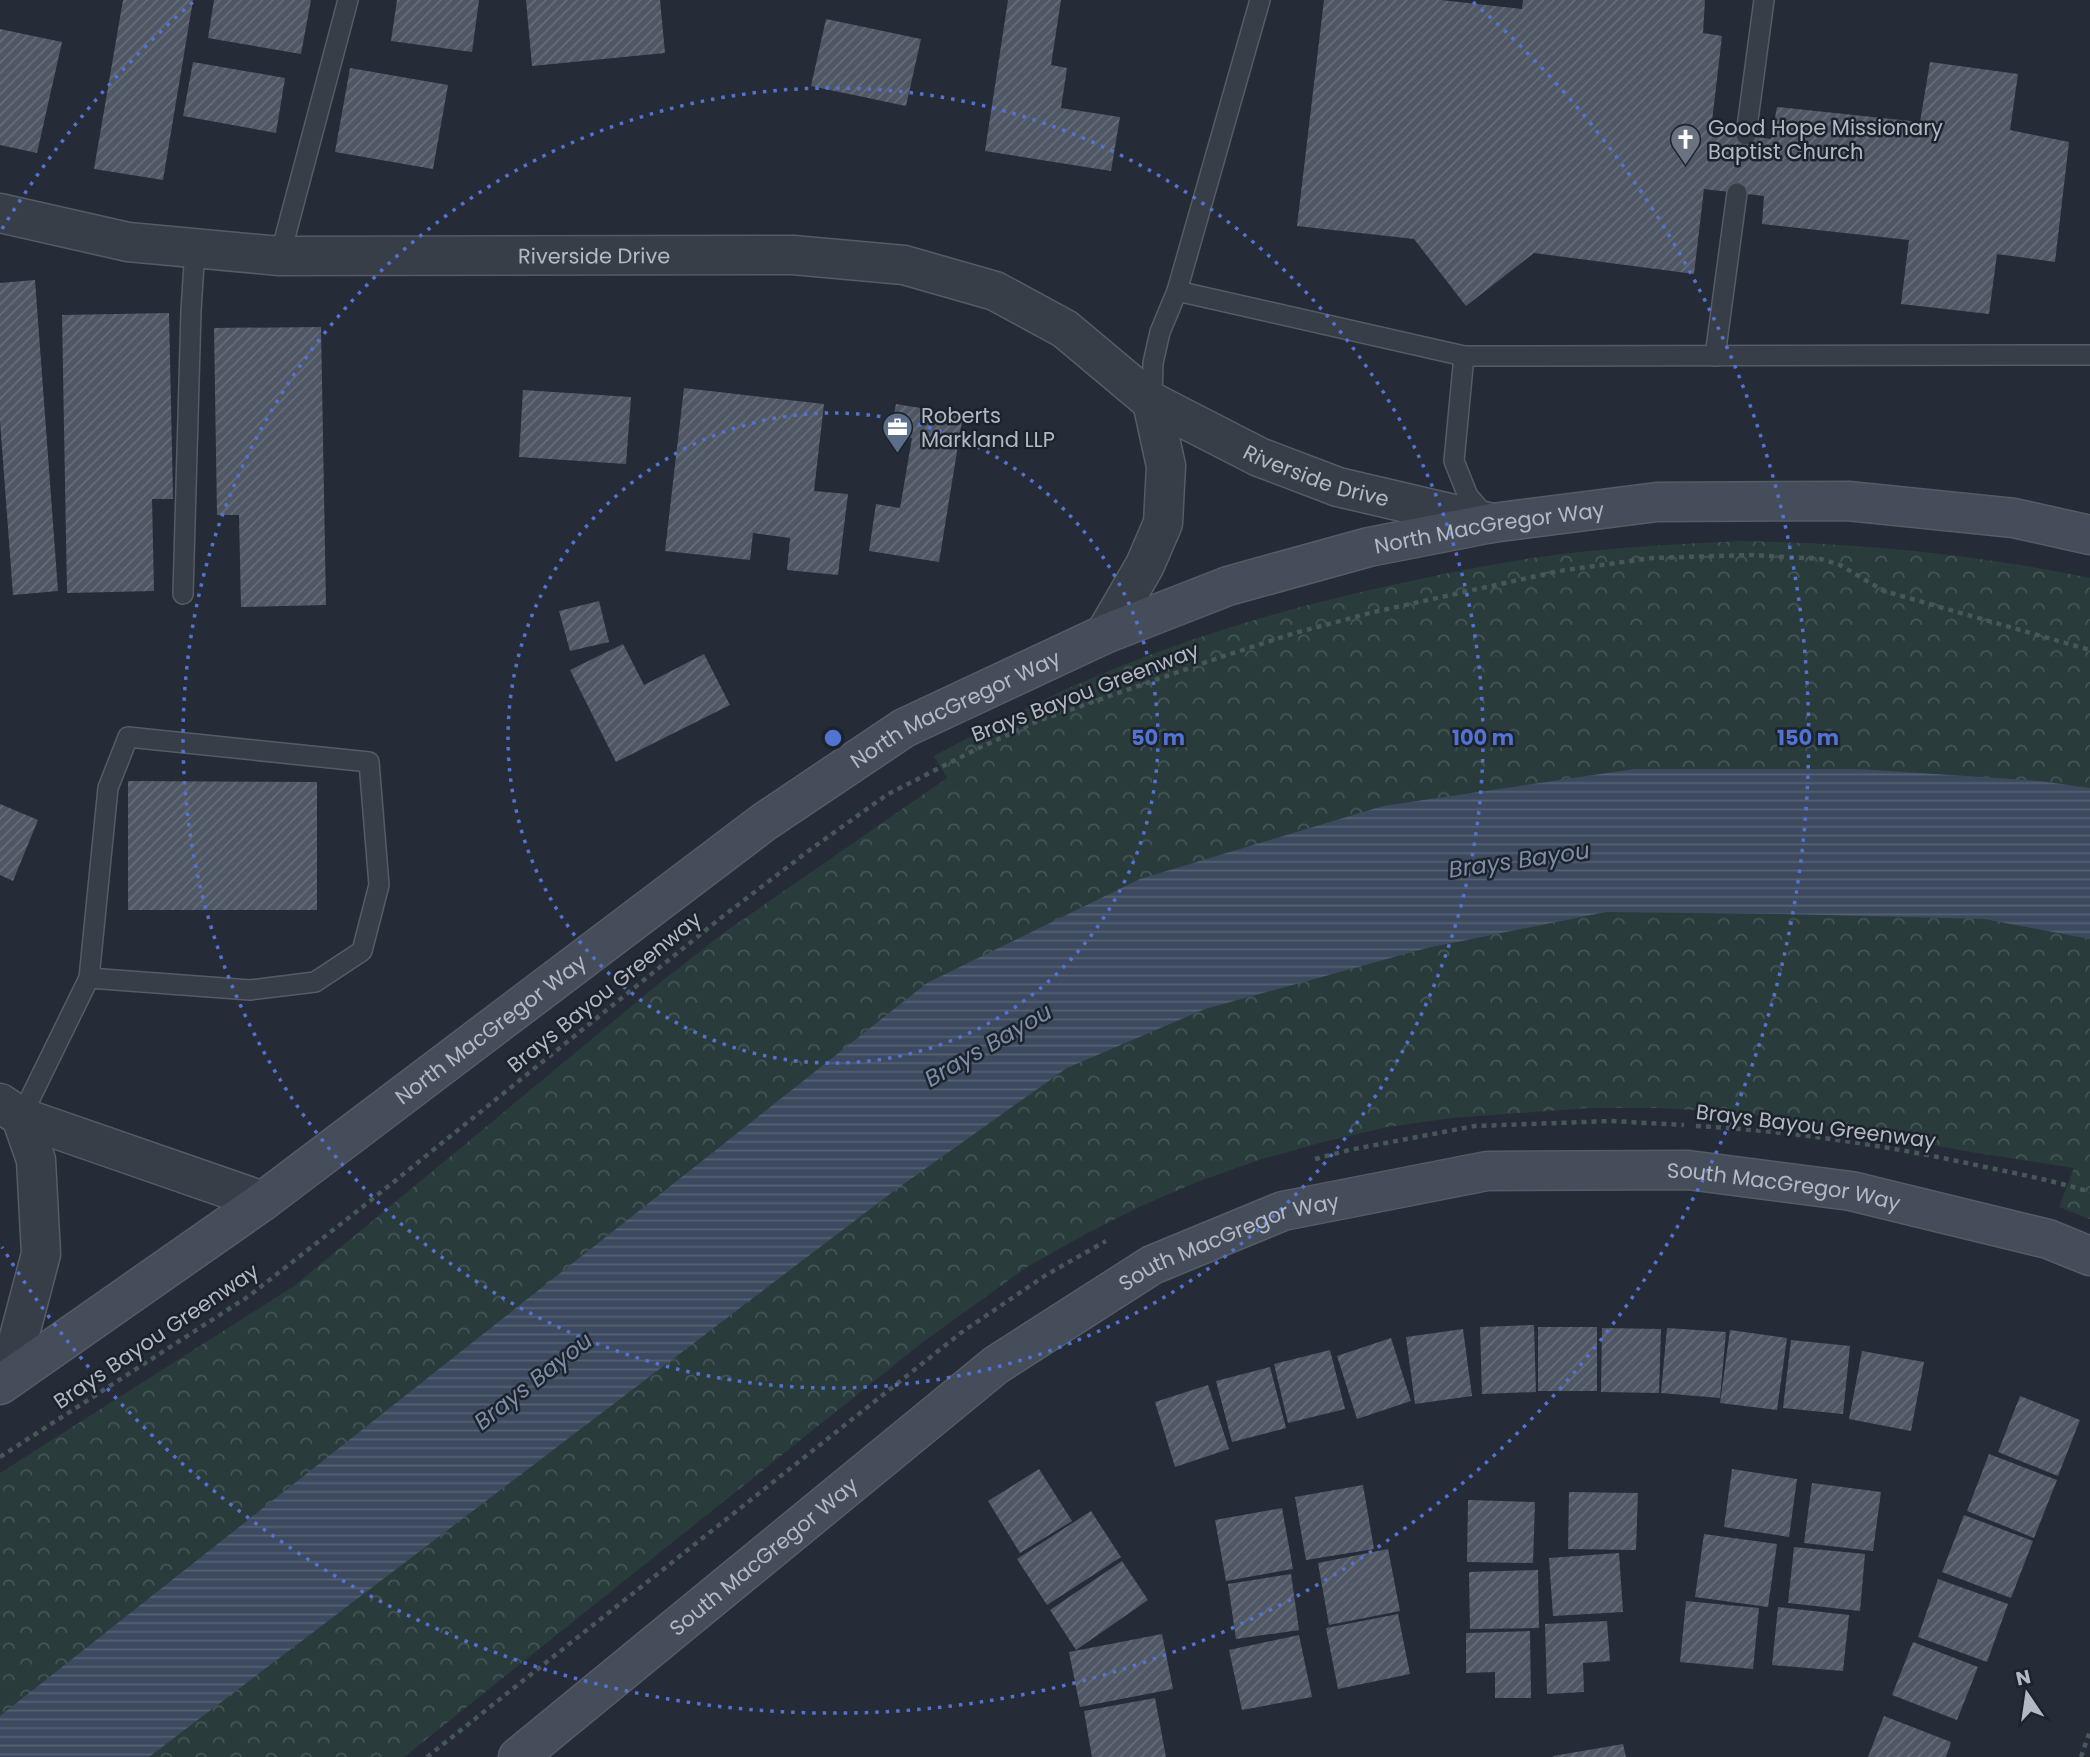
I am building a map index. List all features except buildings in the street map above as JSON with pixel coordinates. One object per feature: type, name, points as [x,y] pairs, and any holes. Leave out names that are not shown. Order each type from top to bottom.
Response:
[{"type":"main road","name":"North MacGregor Way","points":[[4,1382],[263,1202],[764,822],[904,728],[1105,634],[1228,586],[1369,547],[1492,523],[1657,502],[1848,501],[2014,518],[2090,535]]},
{"type":"main road","name":"South MacGregor Way","points":[[518,1757],[996,1365],[1152,1265],[1283,1211],[1487,1171],[1688,1170],[1851,1191],[2048,1239],[2090,1256]]},
{"type":"street","name":"Riverside Drive","points":[[0,213],[128,243],[280,256],[793,255],[904,265],[995,291],[1053,322],[1152,402],[1259,457],[1338,487],[1492,523]]},
{"type":"street","points":[[1105,634],[1145,565],[1163,523],[1166,467],[1152,402]]},
{"type":"street","points":[[11,1110],[263,1202]]},
{"type":"street","points":[[4,1382],[41,1254],[36,1160],[11,1110]]},
{"type":"lane","points":[[280,256],[348,0]]},
{"type":"lane","points":[[1152,402],[1153,363],[1160,332],[1177,291],[1260,0]]},
{"type":"lane","points":[[1746,135],[1764,0]]},
{"type":"lane","points":[[1715,356],[1737,193]]},
{"type":"lane","points":[[183,594],[195,248]]},
{"type":"lane","points":[[1177,291],[1464,356],[2090,355]]},
{"type":"lane","points":[[1464,356],[1454,461],[1468,496],[1492,523]]},
{"type":"lane","points":[[11,1110],[89,978],[108,788],[128,737],[369,762],[379,885],[362,951],[315,982],[250,990],[89,978]]},
{"type":"path","name":"Brays Bayou Greenway","points":[[0,1457],[249,1296],[722,916],[888,794],[1038,722],[1236,652],[1374,611],[1559,571],[1652,558],[1750,555],[1821,559],[1840,565],[1884,591],[2090,650]]},
{"type":"path","name":"Brays Bayou Greenway","points":[[1311,1160],[1475,1126],[1611,1121],[1747,1129],[1902,1150],[2059,1182],[2090,1192]]},
{"type":"path","points":[[427,1757],[962,1332],[1046,1275],[1116,1236]]},
{"type":"path","points":[[2081,1757],[2090,1731]]},
{"type":"green space","points":[[1741,541],[1917,551],[2004,562],[2090,578],[2090,1219],[2059,1207],[2074,1168],[1802,1121],[1731,1112],[1589,1108],[1452,1118],[1387,1127],[1323,1142],[1259,1160],[1197,1182],[1139,1207],[1027,1267],[923,1342],[404,1757],[0,1757],[0,1473],[294,1286],[657,985],[725,932],[947,778],[934,756],[1040,701],[1117,668],[1200,637],[1286,611],[1415,580],[1525,559],[1606,549]]},
{"type":"water","name":"Brays Bayou","points":[[1634,769],[1859,769],[2040,781],[2090,788],[2090,939],[1984,919],[1606,912],[1427,948],[1205,1009],[1067,1068],[894,1191],[149,1757],[0,1757],[0,1716],[927,983],[1140,879],[1383,806]]},
{"type":"place","name":"Good Hope Missionary Baptist Church","points":[[1685,166]]},
{"type":"place","name":"Roberts Markland LLP","points":[[898,454]]}]
